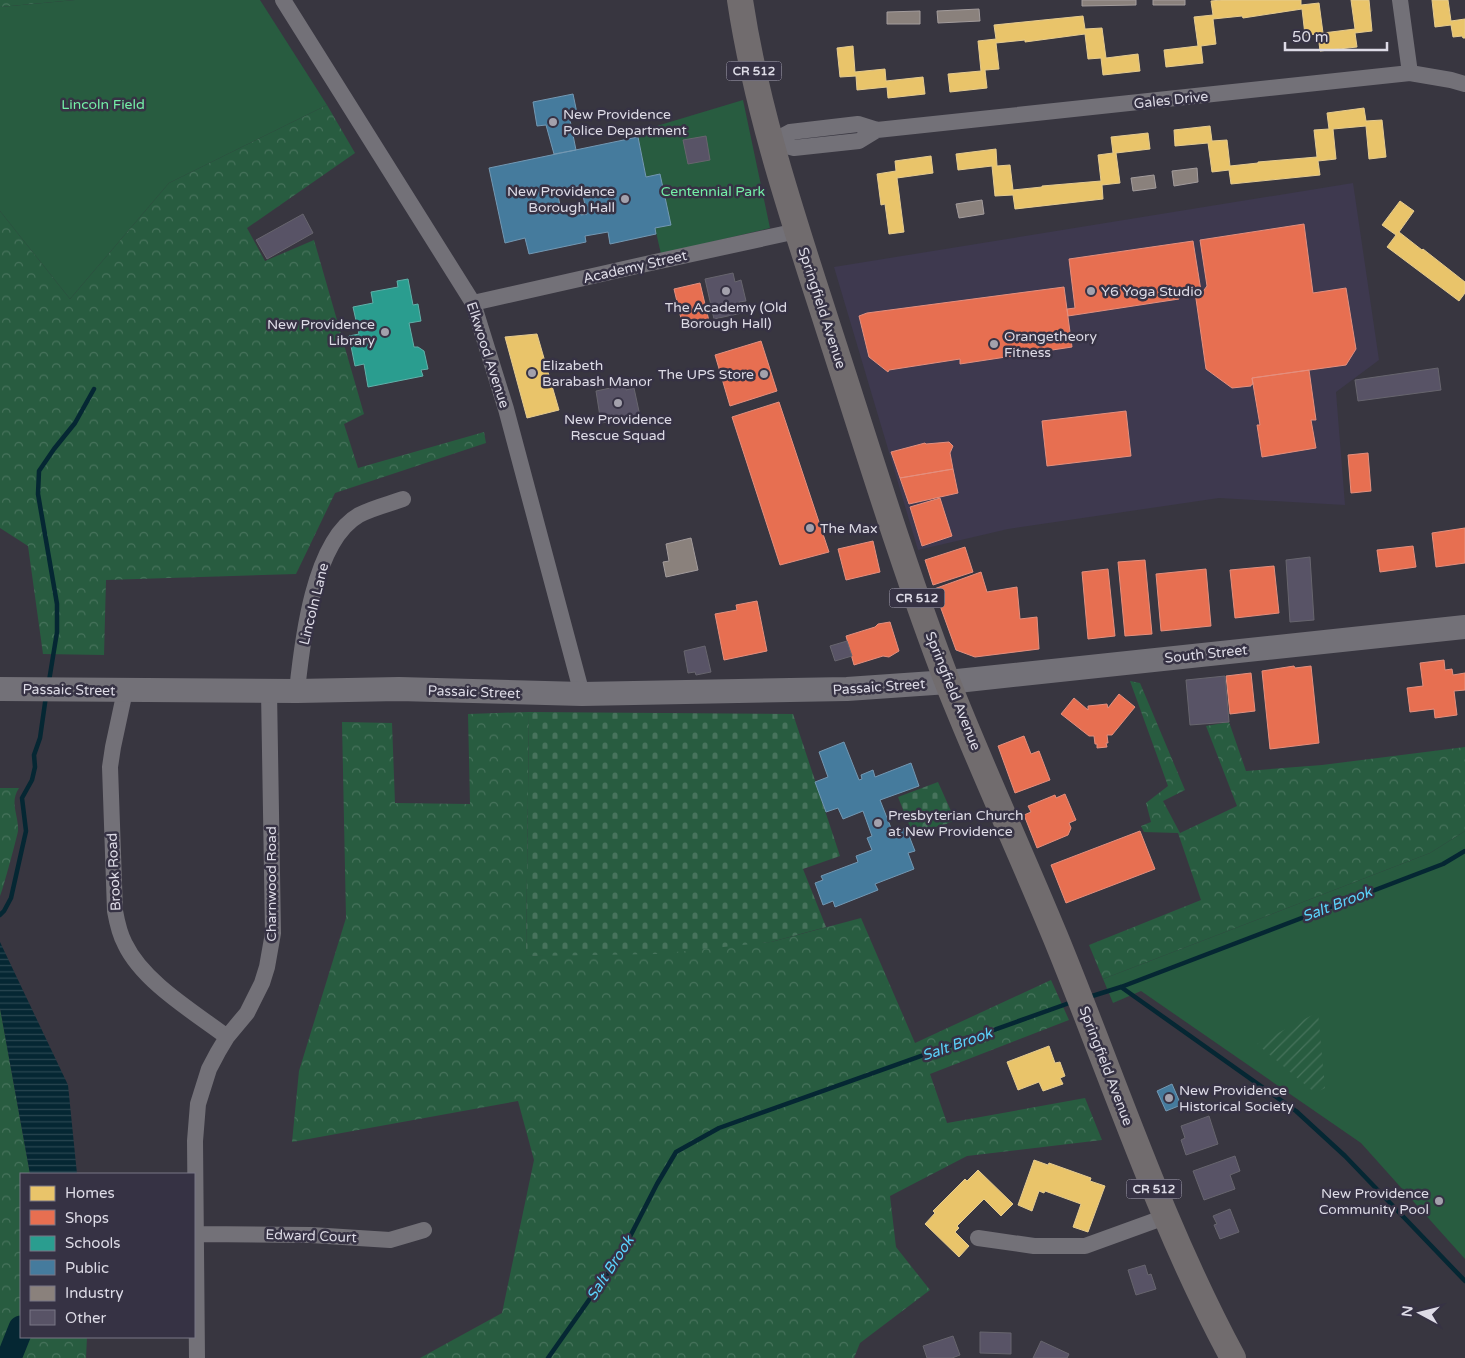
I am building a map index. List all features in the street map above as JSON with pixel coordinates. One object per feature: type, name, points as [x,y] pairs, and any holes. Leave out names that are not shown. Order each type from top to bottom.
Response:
[{"type":"main road","name":"Springfield Avenue","points":[[740,0],[748,48],[771,142],[798,232],[878,488],[948,682],[1073,980],[1165,1217],[1232,1358]]},
{"type":"main road","name":"South Street","points":[[948,682],[1465,627]]},
{"type":"main road","name":"Passaic Street","points":[[0,689],[297,691],[399,689],[582,694],[812,691],[948,682]]},
{"type":"street","name":"Elkwood Avenue","points":[[283,0],[473,303],[506,409],[582,694]]},
{"type":"street","points":[[1400,0],[1410,73]]},
{"type":"street","name":"Gales Drive","points":[[771,142],[790,132],[858,124],[877,130],[1410,73],[1465,84]]},
{"type":"street","name":"Academy Street","points":[[473,303],[798,232]]},
{"type":"street","name":"Lincoln Lane","points":[[297,691],[300,659],[312,601],[320,568],[329,548],[342,529],[359,515],[403,499]]},
{"type":"street","name":"Brook Road","points":[[125,691],[110,767],[114,911],[120,933],[130,954],[144,973],[228,1037]]},
{"type":"street","name":"Charnwood Road","points":[[197,1358],[195,1141],[198,1104],[210,1069],[228,1037],[255,999],[268,967],[273,933],[269,691]]},
{"type":"street","points":[[978,1238],[1034,1246],[1085,1246],[1165,1217]]},
{"type":"street","name":"Edward Court","points":[[197,1234],[311,1235],[390,1240],[424,1230]]},
{"type":"shaded area","points":[[1353,183],[1379,360],[1336,392],[1345,505],[1219,498],[1008,529],[918,550],[834,267]]},
{"type":"green space","points":[[0,0],[75,0],[0,7]]},
{"type":"green space","name":"Lincoln Field","points":[[75,0],[260,0],[327,105],[169,183],[70,299],[0,211],[0,7]]},
{"type":"green space","name":"Centennial Park","points":[[743,100],[770,228],[661,254],[655,228],[670,225],[660,174],[646,177],[638,137],[640,131]]},
{"type":"green space","points":[[327,105],[355,153],[247,228],[265,261],[314,240],[364,414],[344,424],[358,468],[484,432],[486,443],[335,493],[296,574],[106,580],[104,655],[43,654],[28,546],[0,528],[0,211],[70,299],[169,183]]},
{"type":"green space","points":[[1130,681],[1140,683],[1185,790],[1163,801],[1180,833],[1237,806],[1206,726],[1229,722],[1246,771],[1322,765],[1465,747],[1465,831],[1430,853],[1103,979],[1089,945],[1201,900],[1178,833],[1144,832],[1141,826],[1151,822],[1146,803],[1168,786]]},
{"type":"green space","points":[[529,712],[526,956],[771,942],[861,918],[915,1043],[1051,980],[1069,1020],[930,1074],[947,1123],[1085,1098],[1102,1140],[967,1156],[890,1196],[896,1247],[930,1290],[860,1343],[854,1358],[420,1358],[502,1313],[534,1160],[518,1101],[292,1142],[299,1071],[346,918],[342,722],[392,723],[395,803],[470,804],[468,714]]},
{"type":"green space","points":[[529,712],[793,714],[840,856],[803,869],[826,927],[771,942],[656,954],[526,956]]},
{"type":"green space","points":[[938,782],[955,820],[933,827],[910,827],[898,797]]},
{"type":"green space","points":[[0,788],[19,788],[15,799],[18,831],[0,896]]},
{"type":"green space","points":[[1465,831],[1465,1259],[1361,1143],[1141,991],[1113,1003],[1103,979],[1430,853]]},
{"type":"green space","points":[[0,1008],[30,1173],[20,1173],[20,1338],[87,1338],[86,1358],[0,1358]]},
{"type":"green space","points":[[1318,1012],[1325,1088],[1315,1093],[1257,1044]]},
{"type":"water","points":[[0,942],[68,1085],[77,1173],[30,1173],[0,1008]]},
{"type":"building: Homes","points":[[1301,0],[1301,5],[1319,3],[1323,33],[1355,29],[1351,0],[1369,0],[1372,31],[1355,33],[1357,47],[1320,51],[1318,34],[1305,35],[1302,9],[1243,18],[1242,16],[1213,19],[1216,44],[1201,46],[1203,63],[1166,67],[1164,50],[1198,46],[1194,17],[1213,15],[1211,1]]},
{"type":"building: Homes","points":[[1432,0],[1448,0],[1451,21],[1465,19],[1465,38],[1462,36],[1453,37],[1451,25],[1435,27]]},
{"type":"building: Homes","points":[[1083,16],[1085,29],[1102,28],[1106,58],[1138,54],[1140,71],[1103,75],[1101,58],[1088,59],[1085,34],[1025,42],[1025,40],[996,43],[999,69],[985,70],[987,88],[950,92],[948,74],[981,71],[978,41],[996,39],[994,25]]},
{"type":"building: Homes","points":[[853,46],[855,72],[885,69],[886,81],[923,77],[925,94],[888,98],[887,87],[857,90],[856,76],[840,77],[837,48]]},
{"type":"building: Homes","points":[[1364,108],[1366,121],[1382,120],[1386,157],[1369,159],[1366,126],[1333,129],[1336,159],[1318,161],[1320,175],[1231,184],[1229,170],[1212,172],[1208,143],[1175,146],[1174,130],[1210,126],[1212,141],[1227,140],[1230,166],[1317,157],[1314,130],[1329,129],[1327,113]]},
{"type":"building: Homes","points":[[1148,133],[1150,149],[1116,153],[1120,183],[1102,185],[1103,199],[1015,209],[1013,195],[995,196],[992,166],[958,170],[956,154],[996,149],[997,166],[1010,165],[1013,190],[1101,181],[1098,155],[1113,153],[1111,137]]},
{"type":"building: Homes","points":[[931,156],[933,173],[897,178],[904,232],[889,234],[885,204],[881,205],[877,174],[896,171],[895,161]]},
{"type":"building: Homes","points":[[1400,201],[1414,211],[1399,232],[1465,282],[1465,293],[1459,301],[1387,247],[1396,235],[1382,225]]},
{"type":"building: Homes","name":"Elizabeth Barabash Manor","points":[[537,334],[559,410],[527,418],[505,337]]},
{"type":"building: Homes","points":[[1049,1046],[1055,1063],[1060,1062],[1065,1076],[1060,1078],[1063,1084],[1043,1091],[1039,1082],[1018,1090],[1007,1062]]},
{"type":"building: Homes","points":[[1034,1160],[1048,1165],[1049,1163],[1091,1178],[1090,1181],[1105,1186],[1088,1232],[1073,1227],[1081,1204],[1045,1191],[1044,1193],[1039,1191],[1032,1211],[1018,1205]]},
{"type":"building: Homes","points":[[978,1170],[1013,1204],[1001,1216],[984,1199],[957,1226],[959,1228],[955,1232],[969,1246],[959,1257],[925,1224],[935,1213],[933,1211],[965,1179],[967,1181]]},
{"type":"building: Shops","points":[[1304,224],[1313,293],[1346,288],[1356,349],[1346,365],[1252,378],[1253,384],[1251,386],[1232,388],[1206,369],[1195,292],[1201,291],[1201,294],[1207,286],[1200,240]]},
{"type":"building: Shops","points":[[1193,241],[1201,291],[1178,295],[1179,299],[1068,316],[1067,309],[1075,308],[1069,259]]},
{"type":"building: Shops","points":[[700,283],[709,321],[683,327],[674,289]]},
{"type":"building: Shops","points":[[1064,287],[1072,347],[960,364],[960,359],[889,370],[888,372],[869,357],[859,316],[867,313]]},
{"type":"building: Shops","points":[[761,341],[777,391],[730,406],[715,355]]},
{"type":"building: Shops","points":[[1309,370],[1316,420],[1311,420],[1316,448],[1262,457],[1257,425],[1260,425],[1252,378]]},
{"type":"building: Shops","points":[[779,402],[829,552],[780,565],[732,417]]},
{"type":"building: Shops","points":[[1126,411],[1131,456],[1047,466],[1042,421]]},
{"type":"building: Shops","points":[[949,442],[953,446],[950,453],[953,469],[900,478],[891,452],[925,443]]},
{"type":"building: Shops","points":[[1368,453],[1371,491],[1351,493],[1348,455]]},
{"type":"building: Shops","points":[[953,469],[958,493],[909,504],[900,478]]},
{"type":"building: Shops","points":[[940,498],[952,536],[922,546],[910,507]]},
{"type":"building: Shops","points":[[1465,528],[1465,563],[1436,567],[1432,533]]},
{"type":"building: Shops","points":[[873,541],[880,572],[846,580],[838,549]]},
{"type":"building: Shops","points":[[1413,546],[1416,567],[1380,572],[1377,550]]},
{"type":"building: Shops","points":[[965,547],[973,572],[933,585],[925,560]]},
{"type":"building: Shops","points":[[1145,560],[1152,634],[1125,636],[1118,562]]},
{"type":"building: Shops","points":[[1274,566],[1279,613],[1235,618],[1230,570]]},
{"type":"building: Shops","points":[[1108,569],[1115,636],[1088,639],[1082,572]]},
{"type":"building: Shops","points":[[1206,569],[1211,626],[1161,631],[1156,574]]},
{"type":"building: Shops","points":[[981,572],[987,592],[1017,587],[1020,619],[1037,617],[1039,649],[975,657],[956,650],[934,589]]},
{"type":"building: Shops","points":[[757,601],[767,651],[724,660],[715,614],[737,610],[736,605]]},
{"type":"building: Shops","points":[[890,622],[899,651],[889,657],[883,656],[854,665],[846,636],[875,627],[878,624]]},
{"type":"building: Shops","points":[[1444,660],[1445,670],[1452,669],[1453,675],[1465,673],[1465,690],[1454,691],[1457,715],[1435,718],[1434,709],[1410,712],[1407,688],[1423,686],[1420,663]]},
{"type":"building: Shops","points":[[1294,666],[1295,668],[1311,666],[1319,743],[1270,749],[1262,671]]},
{"type":"building: Shops","points":[[1251,673],[1255,711],[1230,714],[1226,676]]},
{"type":"building: Shops","points":[[1119,694],[1135,707],[1112,735],[1107,735],[1107,747],[1097,748],[1094,736],[1089,736],[1061,714],[1074,698],[1088,710],[1088,706],[1107,704],[1108,708]]},
{"type":"building: Shops","points":[[1024,736],[1031,754],[1039,751],[1050,780],[1015,793],[998,746]]},
{"type":"building: Shops","points":[[1065,794],[1076,820],[1069,823],[1071,828],[1068,835],[1037,848],[1024,815],[1031,812],[1028,806],[1055,795],[1056,798]]},
{"type":"building: Shops","points":[[1140,831],[1155,869],[1066,903],[1051,865]]},
{"type":"building: Schools","name":"New Providence Library","points":[[408,279],[413,305],[418,304],[421,321],[409,323],[414,347],[424,351],[428,369],[421,370],[423,376],[368,387],[364,364],[355,366],[349,336],[359,334],[353,307],[373,303],[371,292],[398,287],[397,281]]},
{"type":"building: Public","name":"New Providence Police Department","points":[[573,94],[578,118],[570,120],[576,150],[554,154],[546,125],[537,126],[533,102]]},
{"type":"building: Public","name":"New Providence Borough Hall","points":[[638,137],[646,177],[660,174],[671,225],[655,228],[656,234],[610,244],[608,232],[585,236],[586,242],[529,254],[525,238],[505,243],[489,168]],"holes":[[[578,186],[579,191],[582,191],[587,214],[581,215],[580,207],[561,211],[557,190]]]},
{"type":"building: Public","name":"Presbyterian Church at New Providence","points":[[844,742],[859,780],[862,779],[861,775],[873,770],[875,777],[911,763],[919,786],[880,800],[893,833],[906,828],[915,851],[908,853],[914,869],[875,884],[878,890],[835,907],[833,901],[823,905],[815,883],[823,880],[821,876],[858,862],[856,856],[872,850],[867,838],[872,836],[863,811],[843,819],[838,808],[826,812],[815,782],[828,777],[819,752]]},
{"type":"building: Public","name":"New Providence Historical Society","points":[[1172,1084],[1181,1105],[1166,1111],[1157,1091]]},
{"type":"building: Industry","points":[[1082,0],[1136,0],[1136,5],[1082,6]]},
{"type":"building: Industry","points":[[1153,0],[1185,0],[1185,5],[1153,5]]},
{"type":"building: Industry","points":[[979,9],[980,21],[938,23],[937,11]]},
{"type":"building: Industry","points":[[920,11],[920,24],[887,24],[887,12]]},
{"type":"building: Industry","points":[[1197,168],[1198,182],[1174,186],[1172,171]]},
{"type":"building: Industry","points":[[1154,175],[1156,188],[1133,191],[1131,178]]},
{"type":"building: Industry","points":[[982,200],[984,214],[959,218],[956,204]]},
{"type":"building: Industry","points":[[691,538],[698,570],[666,577],[663,562],[669,561],[666,544]]},
{"type":"building: Other","points":[[706,136],[710,160],[688,164],[683,140]]},
{"type":"building: Other","points":[[303,214],[313,233],[267,259],[256,240]]},
{"type":"building: Other","name":"The Academy (Old Borough Hall)","points":[[733,273],[735,282],[741,280],[746,301],[739,302],[742,313],[714,319],[705,279]]},
{"type":"building: Other","points":[[1438,368],[1441,390],[1358,401],[1355,380]]},
{"type":"building: Other","name":"New Providence Rescue Squad","points":[[625,385],[626,390],[634,388],[640,416],[601,423],[596,391]]},
{"type":"building: Other","points":[[1310,557],[1314,620],[1290,622],[1286,560]]},
{"type":"building: Other","points":[[847,641],[852,656],[835,661],[830,646]]},
{"type":"building: Other","points":[[705,646],[711,672],[696,675],[695,672],[688,673],[684,651]]},
{"type":"building: Other","points":[[1225,676],[1229,722],[1190,725],[1186,680]]},
{"type":"building: Other","points":[[1209,1116],[1218,1144],[1186,1155],[1181,1140],[1185,1138],[1181,1126]]},
{"type":"building: Other","points":[[1235,1156],[1240,1171],[1230,1175],[1235,1189],[1204,1200],[1193,1171]]},
{"type":"building: Other","points":[[1230,1209],[1239,1232],[1220,1239],[1214,1225],[1217,1224],[1213,1216]]},
{"type":"building: Other","points":[[1145,1265],[1148,1275],[1151,1274],[1156,1289],[1136,1295],[1128,1270]]},
{"type":"building: Other","points":[[980,1332],[1011,1333],[1011,1354],[980,1353]]},
{"type":"building: Other","points":[[953,1336],[960,1355],[952,1358],[927,1358],[923,1346]]},
{"type":"building: Other","points":[[1041,1341],[1069,1354],[1067,1358],[1033,1358]]},
{"type":"waterway","points":[[49,681],[57,632],[57,604],[38,494],[39,471],[75,423],[94,389]]},
{"type":"waterway","points":[[0,915],[11,898],[26,831],[22,798],[32,780],[35,767],[34,755],[40,738],[46,696]]},
{"type":"waterway","name":"Salt Brook","points":[[1089,997],[1121,987],[1443,864],[1465,851]]},
{"type":"waterway","points":[[1121,987],[1296,1111],[1345,1156],[1465,1281]]},
{"type":"waterway","name":"Salt Brook","points":[[548,1358],[620,1256],[657,1184],[676,1152],[719,1128],[1072,1002]]},
{"type":"waterway","points":[[9,1358],[20,1330]]},
{"type":"place","name":"New Providence Police Department","points":[[553,122]]},
{"type":"place","name":"New Providence Borough Hall","points":[[625,199]]},
{"type":"place","name":"The Academy (Old Borough Hall)","points":[[726,291]]},
{"type":"place","name":"Y6 Yoga Studio","points":[[1091,291]]},
{"type":"place","name":"New Providence Library","points":[[385,332]]},
{"type":"place","name":"Orangetheory Fitness","points":[[994,344]]},
{"type":"place","name":"Elizabeth Barabash Manor","points":[[532,373]]},
{"type":"place","name":"The UPS Store","points":[[764,374]]},
{"type":"place","name":"New Providence Rescue Squad","points":[[618,403]]},
{"type":"place","name":"The Max","points":[[810,528]]},
{"type":"place","name":"Presbyterian Church at New Providence","points":[[878,823]]},
{"type":"place","name":"New Providence Historical Society","points":[[1169,1098]]},
{"type":"place","name":"New Providence Community Pool","points":[[1439,1201]]}]
